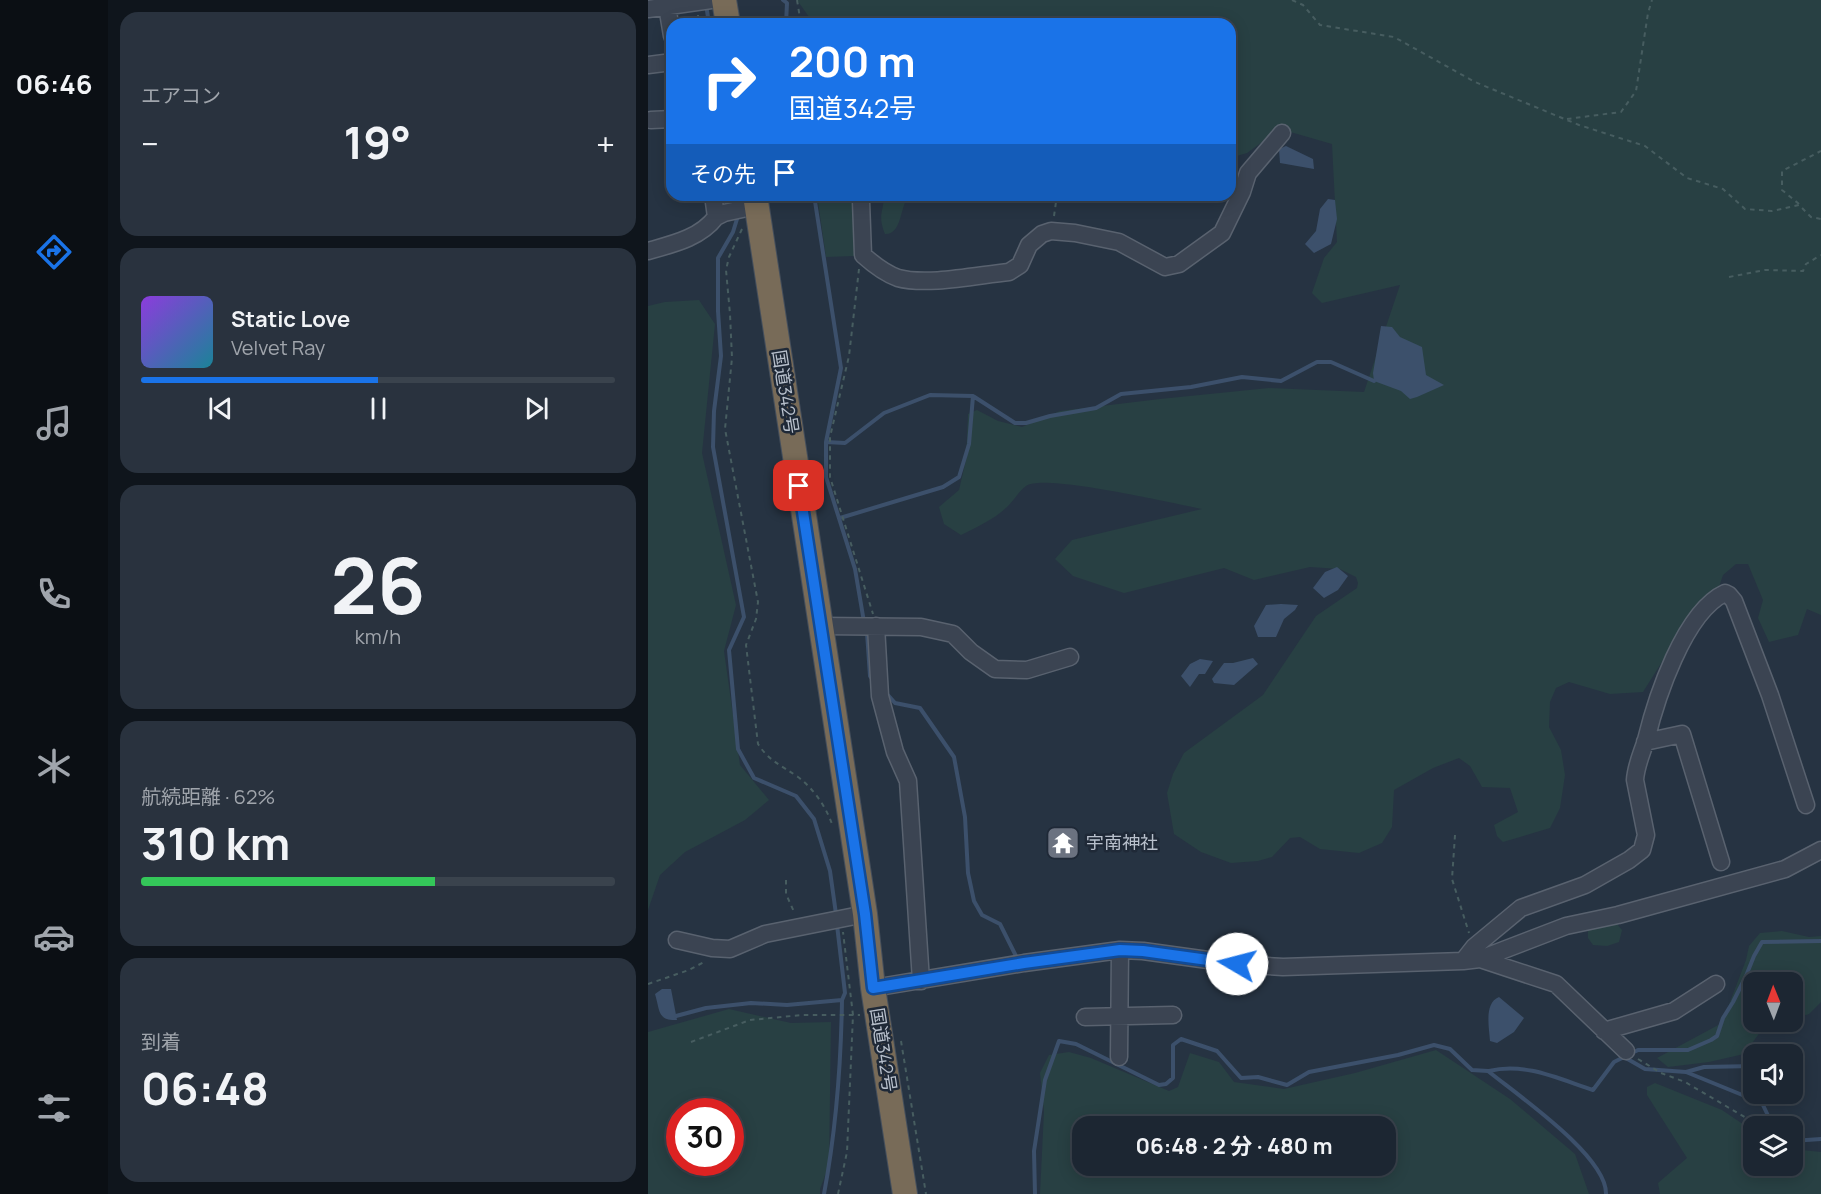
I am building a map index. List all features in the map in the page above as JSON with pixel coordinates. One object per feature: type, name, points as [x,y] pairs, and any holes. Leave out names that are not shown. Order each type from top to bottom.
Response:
[{"type":"highway","points":[[724,0],[727,18]]},
{"type":"highway","name":"国道342号","points":[[755,203],[865,914],[873,988],[905,1194]]},
{"type":"street","points":[[648,9],[667,3],[711,0]]},
{"type":"street","points":[[667,3],[669,18]]},
{"type":"street","points":[[648,65],[666,63]]},
{"type":"street","points":[[651,120],[666,119]]},
{"type":"street","points":[[861,201],[863,255],[880,269],[898,278],[933,280],[1009,272],[1020,265],[1029,245],[1042,234],[1051,231],[1076,233],[1119,242],[1165,267],[1179,264],[1222,233],[1242,192],[1248,173],[1282,133]]},
{"type":"street","points":[[714,201],[716,217]]},
{"type":"street","points":[[648,251],[678,243],[708,228],[716,217],[755,203]]},
{"type":"street","points":[[1477,953],[1521,908],[1585,885],[1642,850],[1647,835],[1635,780],[1651,716],[1662,684],[1679,648],[1698,618],[1718,597],[1725,593],[1730,595],[1734,601],[1770,694],[1806,806]]},
{"type":"street","points":[[821,626],[921,627],[952,634],[971,652],[995,669],[1027,670],[1070,657]]},
{"type":"street","points":[[876,626],[880,696],[895,752],[908,781],[921,981]]},
{"type":"street","points":[[1646,742],[1682,734],[1721,862]]},
{"type":"street","points":[[873,988],[1120,950],[1283,967],[1463,961],[1477,953],[1566,926],[1618,915],[1785,869],[1821,850]]},
{"type":"street","points":[[677,940],[712,948],[730,949],[765,934],[865,914]]},
{"type":"street","points":[[1119,1057],[1120,950]]},
{"type":"street","points":[[1477,953],[1556,984],[1626,1051]]},
{"type":"street","points":[[1604,1031],[1674,1011],[1716,984]]},
{"type":"street","points":[[1085,1017],[1173,1015]]},
{"type":"path","points":[[797,0],[800,18]]},
{"type":"path","points":[[1292,0],[1304,5],[1320,25],[1394,37],[1475,82],[1580,125],[1645,146],[1687,178],[1723,189],[1745,209],[1772,211],[1799,205]]},
{"type":"path","points":[[1567,119],[1621,112],[1636,91],[1652,0]]},
{"type":"path","points":[[1821,151],[1782,171],[1782,190],[1812,217],[1821,219]]},
{"type":"path","points":[[1051,231],[1056,201]]},
{"type":"path","points":[[755,203],[729,257],[726,270],[732,358],[725,429],[758,602],[756,620],[746,645],[752,706],[758,744],[767,757],[799,778],[816,795],[829,814],[834,832]]},
{"type":"path","points":[[863,255],[859,266],[849,356],[830,437],[830,477],[876,626]]},
{"type":"path","points":[[1729,277],[1764,270],[1803,271],[1806,264],[1821,255]]},
{"type":"path","points":[[1455,835],[1452,879],[1477,953]]},
{"type":"path","points":[[786,880],[786,894],[801,926]]},
{"type":"path","points":[[838,1194],[847,1152],[853,1015],[841,919]]},
{"type":"path","points":[[648,984],[689,970],[730,949]]},
{"type":"path","points":[[691,1042],[750,1020],[802,1015],[878,1016]]},
{"type":"path","points":[[1626,1051],[1661,1073],[1685,1082],[1743,1116]]},
{"type":"green space","points":[[797,0],[1821,0],[1821,615],[1807,609],[1798,635],[1769,642],[1758,618],[1763,600],[1748,564],[1736,564],[1723,575],[1718,590],[1692,614],[1643,692],[1610,694],[1569,682],[1556,688],[1550,702],[1549,727],[1561,750],[1565,775],[1560,808],[1550,828],[1503,842],[1497,836],[1494,825],[1518,812],[1510,788],[1482,787],[1470,766],[1459,758],[1433,768],[1394,790],[1392,827],[1382,843],[1359,853],[1320,849],[1300,837],[1290,838],[1272,857],[1258,861],[1231,863],[1201,852],[1174,834],[1167,793],[1173,774],[1184,753],[1263,695],[1316,616],[1357,588],[1356,577],[1340,569],[1310,567],[1254,580],[1224,568],[1124,593],[1073,576],[1055,559],[1072,540],[1202,509],[1057,483],[1037,483],[1026,486],[997,515],[961,535],[944,524],[939,507],[959,490],[966,460],[968,414],[977,410],[998,421],[1022,427],[1060,411],[1160,399],[1269,388],[1364,392],[1400,285],[1322,303],[1312,293],[1324,258],[1337,242],[1332,144],[1280,129],[1247,153],[1236,156],[1236,18],[810,18]]},
{"type":"green space","points":[[818,201],[856,201],[854,256],[826,257]]},
{"type":"green space","points":[[883,201],[906,201],[898,225],[891,233],[885,234],[881,217]]},
{"type":"green space","points":[[699,300],[715,324],[702,453],[736,605],[724,651],[740,765],[769,800],[745,820],[685,852],[660,875],[648,910],[648,306],[665,302]]},
{"type":"green space","points":[[1617,924],[1622,930],[1619,942],[1607,946],[1593,945],[1588,938],[1588,929]]},
{"type":"green space","points":[[1782,931],[1809,937],[1821,936],[1821,1002],[1809,1014],[1803,1016],[1803,972],[1743,972],[1743,1032],[1760,1032],[1751,1044],[1743,1044],[1743,1054],[1709,1062],[1668,1067],[1657,1058],[1722,1023],[1746,960],[1749,946],[1760,933]]},
{"type":"green space","points":[[729,1009],[791,1023],[831,1022],[829,1165],[820,1194],[648,1194],[648,1032]]},
{"type":"green space","points":[[1436,1050],[1510,1099],[1575,1154],[1589,1194],[1040,1194],[1044,1111],[1040,1073],[1049,1055],[1069,1052],[1091,1058],[1169,1091],[1178,1087],[1190,1053],[1219,1062],[1234,1082],[1284,1089],[1355,1073]]},
{"type":"green space","points":[[1655,1083],[1722,1110],[1743,1124],[1743,1176],[1803,1176],[1803,1150],[1821,1152],[1821,1194],[1660,1194],[1658,1183],[1687,1158],[1647,1095],[1647,1087]]},
{"type":"water","points":[[1286,146],[1313,159],[1314,169],[1280,163],[1279,149]]},
{"type":"water","points":[[1328,199],[1335,200],[1337,219],[1331,244],[1314,253],[1305,244],[1316,231],[1320,209]]},
{"type":"water","points":[[1381,326],[1392,327],[1400,337],[1422,347],[1426,375],[1444,385],[1410,399],[1401,391],[1374,381],[1373,373]]},
{"type":"water","points":[[1337,567],[1348,576],[1338,590],[1324,598],[1313,588],[1325,572]]},
{"type":"water","points":[[1266,605],[1298,605],[1284,619],[1276,637],[1258,637],[1254,626]]},
{"type":"water","points":[[1253,658],[1258,664],[1234,685],[1214,683],[1212,679],[1224,663]]},
{"type":"water","points":[[1200,659],[1213,661],[1205,674],[1199,674],[1190,687],[1181,676],[1190,664]]},
{"type":"water","points":[[662,989],[671,989],[677,1020],[666,1019],[660,1013],[655,994]]},
{"type":"water","points":[[1499,997],[1524,1018],[1514,1032],[1497,1043],[1490,1041],[1488,1016],[1491,1004]]},
{"type":"waterway","points":[[783,0],[787,3],[786,18]]},
{"type":"waterway","points":[[706,4],[708,18]]},
{"type":"waterway","points":[[735,201],[736,207]]},
{"type":"waterway","points":[[815,201],[841,368],[826,442],[826,477],[855,569],[864,622]]},
{"type":"waterway","points":[[737,215],[733,232],[718,258],[721,356],[714,411],[713,447],[744,617],[729,650],[738,749],[754,778],[796,796],[814,819],[830,871],[836,914]]},
{"type":"waterway","points":[[826,442],[845,443],[884,413],[930,395],[973,396],[1015,423],[1026,423],[1050,416],[1096,408],[1121,394],[1191,387],[1242,377],[1281,381],[1317,362],[1331,362],[1374,381]]},
{"type":"waterway","points":[[840,518],[943,487],[959,477],[969,444],[973,396]]},
{"type":"waterway","points":[[867,632],[870,676],[873,680]]},
{"type":"waterway","points":[[887,694],[895,703],[920,708],[954,757],[965,817],[968,873],[974,901],[982,915],[1000,924],[1017,958]]},
{"type":"waterway","points":[[824,1194],[835,1122],[842,1000],[845,993],[837,925]]},
{"type":"waterway","points":[[1489,1071],[1529,1070],[1593,1090],[1614,1062],[1638,1050],[1688,1050],[1717,1036],[1723,1018],[1762,942],[1821,941]]},
{"type":"waterway","points":[[676,1016],[706,1008],[751,1003],[787,1005],[842,1000]]},
{"type":"waterway","points":[[1035,1194],[1034,1151],[1045,1080],[1059,1041],[1076,1044],[1159,1085],[1166,1084],[1173,1078],[1173,1045],[1181,1039],[1217,1051],[1241,1078],[1258,1077],[1287,1085],[1309,1072],[1398,1055],[1434,1045],[1450,1049],[1472,1070],[1488,1071],[1558,1127],[1592,1162],[1602,1179],[1606,1194]]},
{"type":"waterway","points":[[1624,1057],[1645,1069],[1686,1072],[1704,1067],[1743,1066]]},
{"type":"waterway","points":[[1686,1072],[1762,1103],[1768,1116]]},
{"type":"waterway","points":[[1803,1140],[1821,1139]]},
{"type":"place","name":"宇南神社","points":[[1063,843]]},
{"type":"route","points":[[799,486],[865,914],[873,988],[1120,950],[1237,964]]}]
